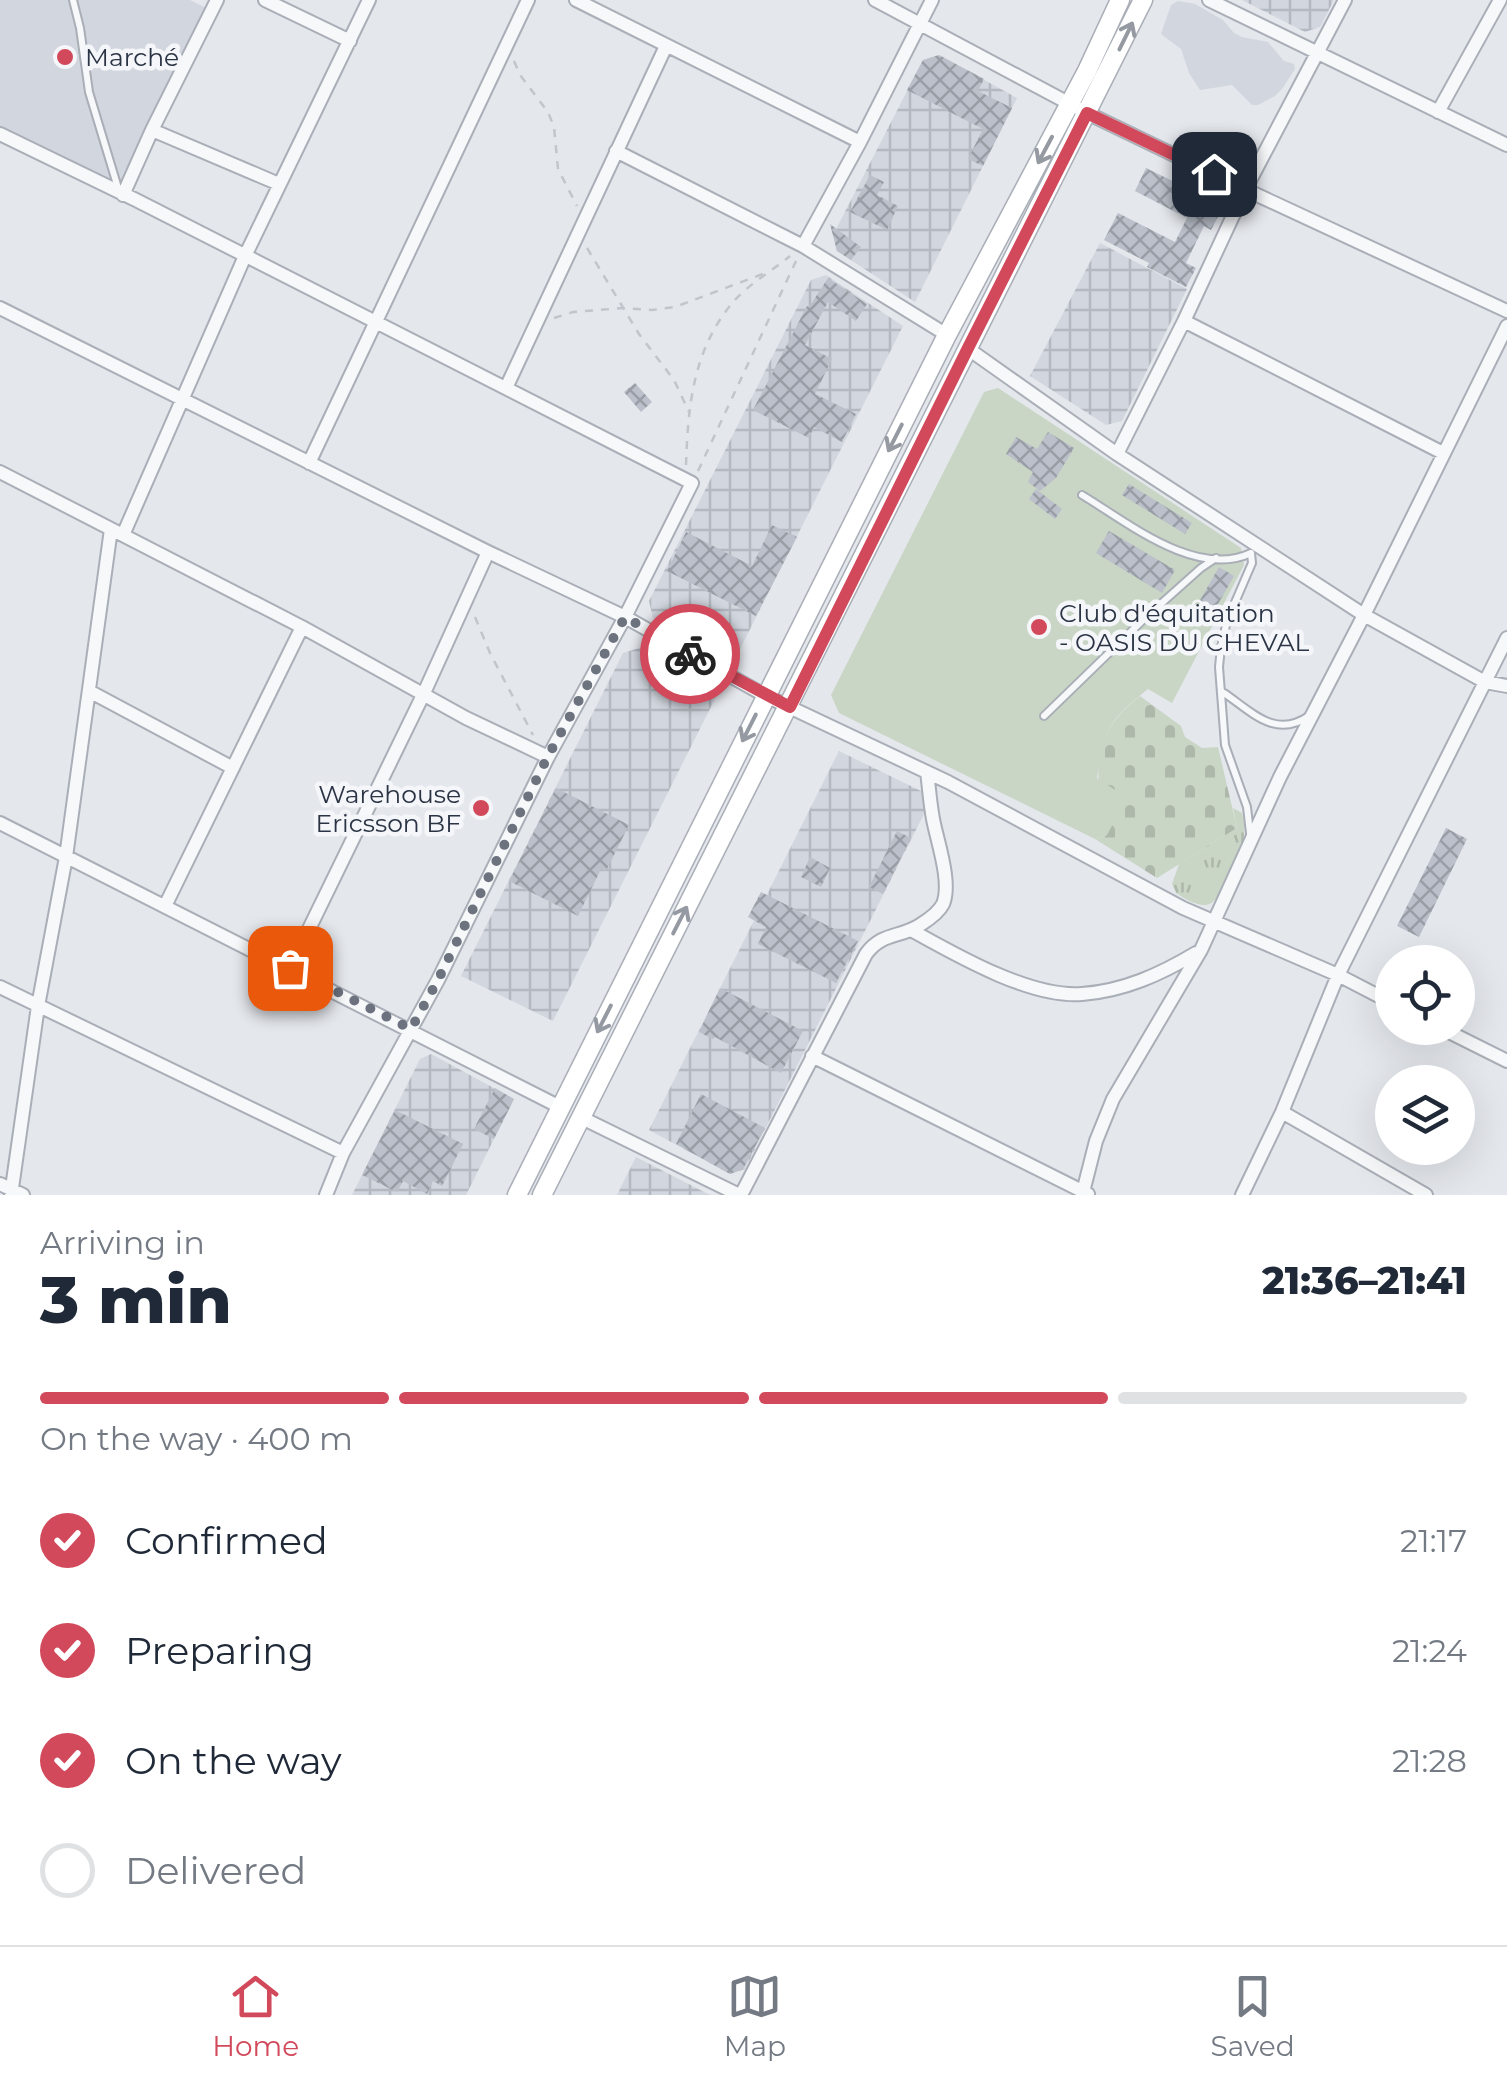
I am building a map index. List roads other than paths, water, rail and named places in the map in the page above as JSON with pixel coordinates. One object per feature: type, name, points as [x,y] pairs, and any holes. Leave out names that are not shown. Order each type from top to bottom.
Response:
[{"type":"street","points":[[121,194],[217,0]]},
{"type":"street","points":[[265,0],[350,42]]},
{"type":"street","points":[[12,1191],[38,1006],[117,532],[183,400],[245,256],[369,0]]},
{"type":"street","points":[[308,464],[528,0]]},
{"type":"street","points":[[576,0],[860,142]]},
{"type":"street","points":[[876,0],[1087,113],[1507,311]]},
{"type":"street","points":[[802,246],[932,0]]},
{"type":"street","points":[[517,1195],[947,335],[1120,0]]},
{"type":"street","points":[[542,1195],[1143,0]]},
{"type":"street","points":[[1209,0],[1507,145]]},
{"type":"street","points":[[1117,454],[1246,190],[1345,0]]},
{"type":"street","points":[[1438,112],[1500,0]]},
{"type":"street","points":[[506,388],[666,46]]},
{"type":"street","points":[[152,130],[279,184]]},
{"type":"street","points":[[0,134],[689,481],[625,617],[542,754],[438,980],[343,1153],[326,1195]]},
{"type":"street","points":[[616,151],[802,246],[947,335]]},
{"type":"street","points":[[0,308],[308,464],[625,617],[766,696],[927,772],[1213,922],[1375,994]]},
{"type":"street","points":[[1184,321],[1443,454]]},
{"type":"street","points":[[812,1056],[1086,1193],[1096,1141],[1113,1099],[1200,950],[1250,839],[1507,326]]},
{"type":"street","points":[[968,348],[1256,551],[1485,682],[1507,686]]},
{"type":"street","points":[[0,472],[302,628],[466,718],[542,754]]},
{"type":"street","points":[[290,968],[488,552]]},
{"type":"street","points":[[165,906],[302,628]]},
{"type":"street","points":[[1242,1195],[1282,1112],[1338,976],[1507,638]]},
{"type":"street","points":[[89,692],[233,768]]},
{"type":"street","points":[[580,1116],[740,1195],[874,944],[911,930],[943,904],[945,886],[927,772]]},
{"type":"street","points":[[0,823],[560,1106]]},
{"type":"street","points":[[911,930],[1000,976],[1053,993],[1081,994],[1124,987],[1152,977],[1200,950]]},
{"type":"street","points":[[0,987],[343,1153]]},
{"type":"street","points":[[1475,1044],[1507,1060]]},
{"type":"street","points":[[1282,1112],[1426,1195]]},
{"type":"lane","points":[[73,0],[89,92],[121,194]]},
{"type":"lane","points":[[1082,495],[1171,549],[1191,556],[1243,557],[1256,551]]},
{"type":"lane","points":[[1250,839],[1247,807],[1224,746],[1220,647],[1256,551]]},
{"type":"lane","points":[[1044,716],[1145,618],[1216,558]]},
{"type":"lane","points":[[1223,692],[1267,722],[1281,726],[1290,726],[1315,712]]},
{"type":"place","name":"Marché","points":[[65,57]]},
{"type":"place","name":"Club d'équitation - OASIS DU CHEVAL","points":[[1039,627]]},
{"type":"place","name":"Warehouse Ericsson BF","points":[[481,808]]}]
